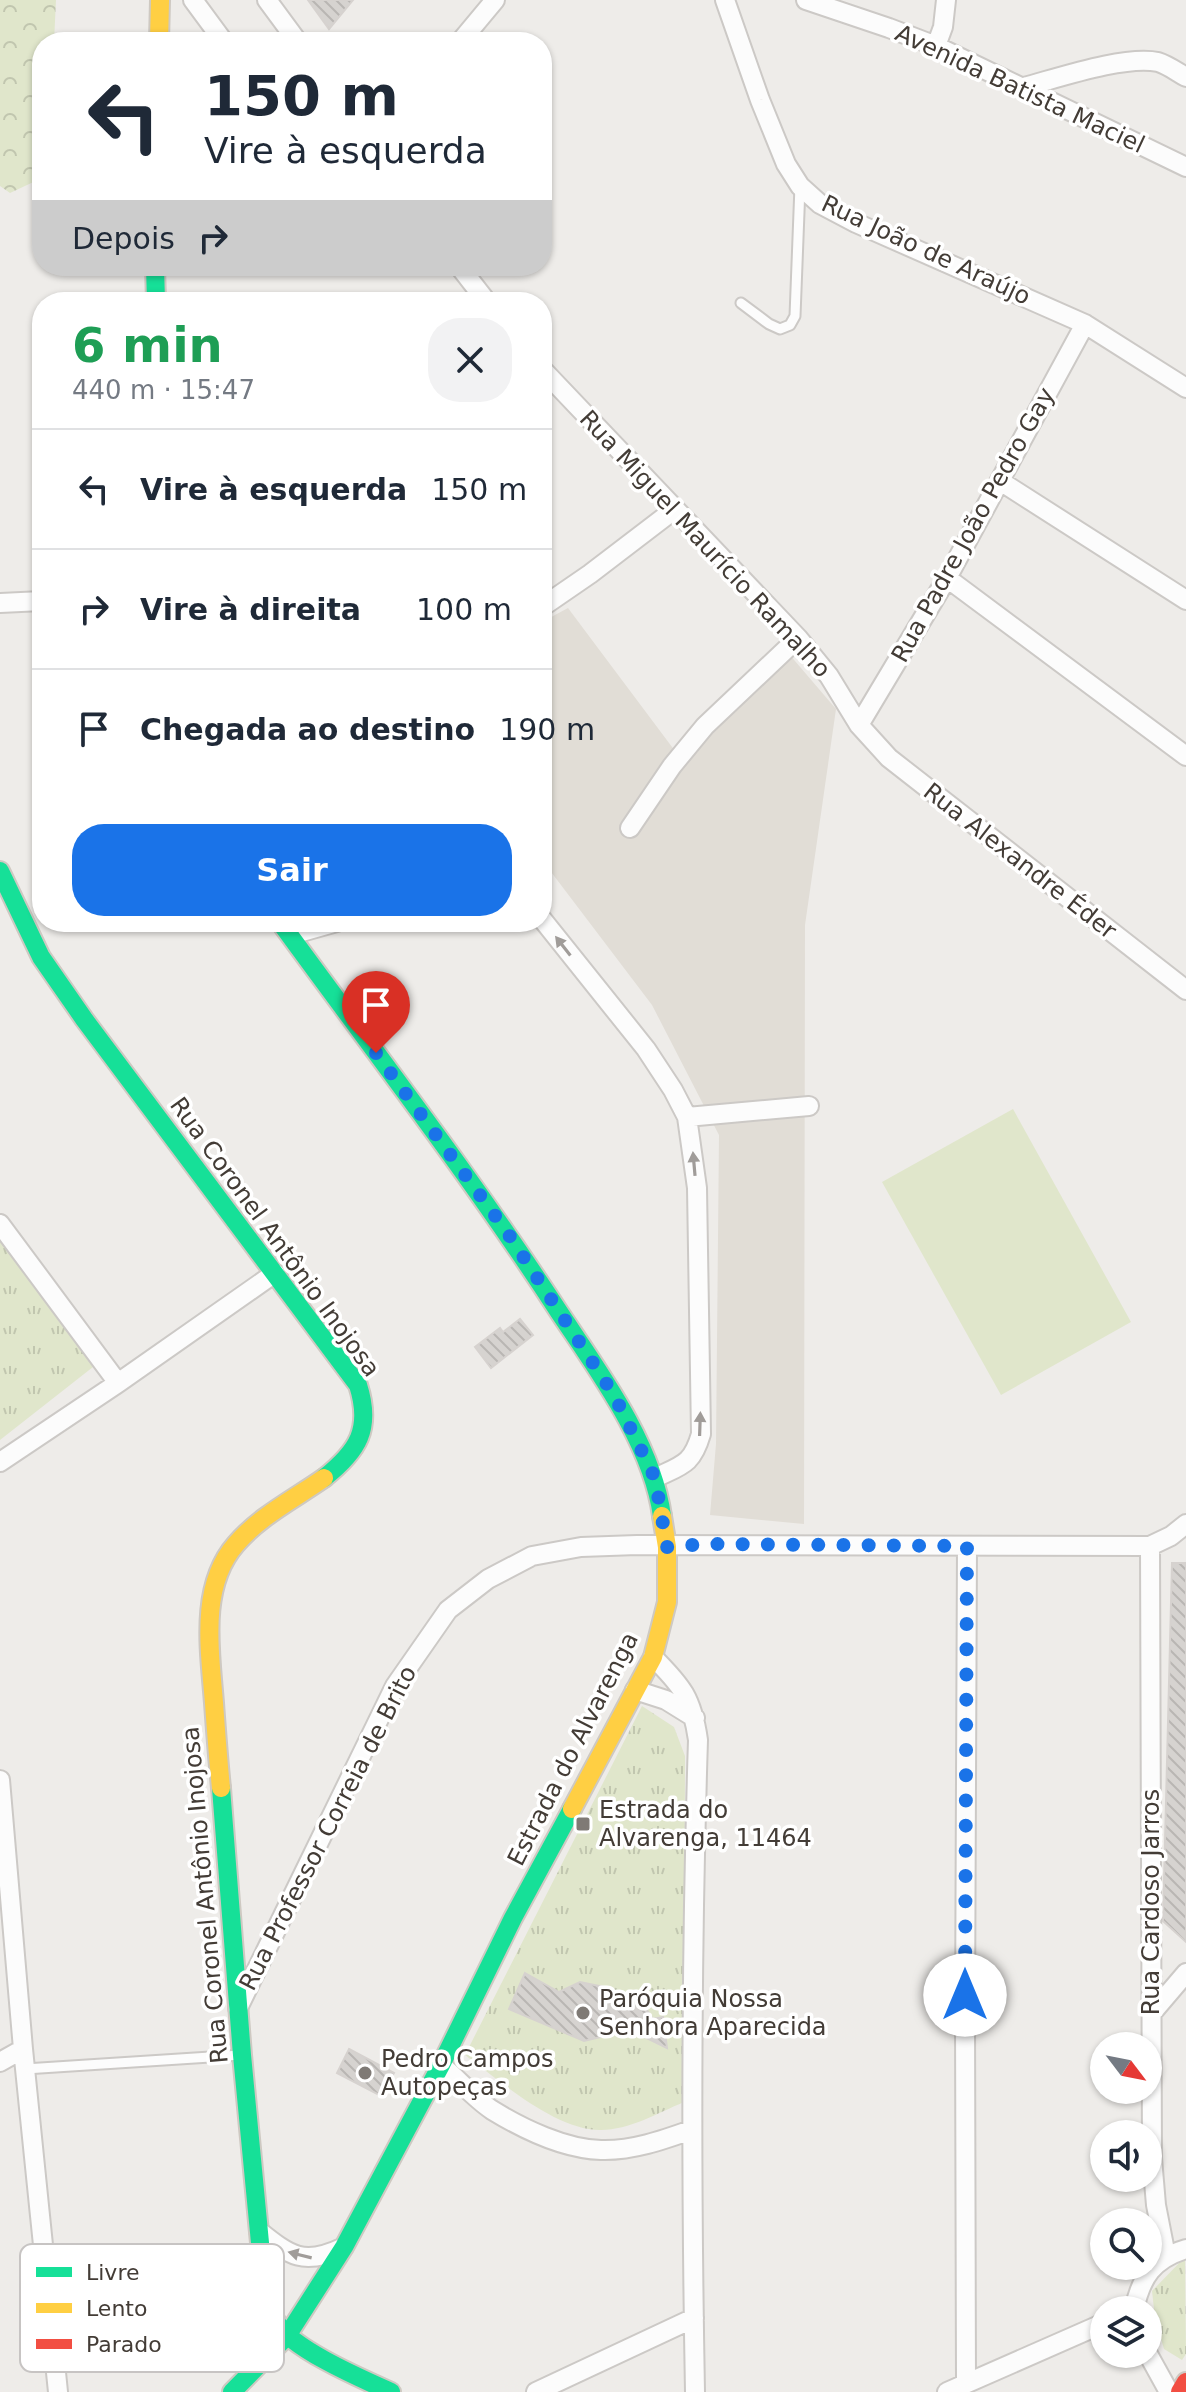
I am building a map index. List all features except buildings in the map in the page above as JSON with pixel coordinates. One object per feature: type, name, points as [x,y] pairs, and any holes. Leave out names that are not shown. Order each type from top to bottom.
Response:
[{"type":"street","points":[[159,32],[160,0]]},
{"type":"street","points":[[193,0],[217,32]]},
{"type":"street","points":[[267,0],[291,32]]},
{"type":"street","points":[[468,32],[495,0]]},
{"type":"street","name":"Rua João de Araújo","points":[[725,0],[786,164],[800,186],[820,204],[856,223],[1085,324],[1186,388]]},
{"type":"street","name":"Avenida Batista Maciel","points":[[806,0],[936,46],[1186,167]]},
{"type":"street","points":[[936,46],[943,27],[946,0]]},
{"type":"street","points":[[1024,87],[1141,61],[1161,63],[1186,77]]},
{"type":"street","points":[[467,276],[479,292]]},
{"type":"street","name":"Rua Padre João Pedro Gay","points":[[859,725],[947,578],[1085,324]]},
{"type":"street","name":"Rua Miguel Maurício Ramalho","points":[[552,383],[798,638],[829,676],[859,725]]},
{"type":"street","points":[[1000,481],[1186,600]]},
{"type":"street","points":[[552,600],[675,509]]},
{"type":"street","points":[[947,578],[1186,756]]},
{"type":"street","points":[[0,603],[32,601]]},
{"type":"street","points":[[630,828],[672,766],[705,726],[798,638]]},
{"type":"street","name":"Rua Alexandre Éder","points":[[859,725],[889,758],[916,780],[1186,990]]},
{"type":"street","name":"Rua Coronel Antônio Inojosa","points":[[0,871],[41,957],[358,1385],[365,1403],[364,1426],[352,1453],[330,1473],[257,1523],[236,1543],[218,1572],[211,1607],[209,1641],[261,2244]]},
{"type":"street","name":"Estrada do Alvarenga","points":[[284,2339],[344,2247],[441,2065],[513,1918],[653,1657],[667,1602],[667,1547],[655,1478],[614,1395],[507,1232],[289,932]]},
{"type":"street","points":[[552,932],[646,1049],[687,1117],[697,1188],[701,1434],[695,1453],[684,1464],[655,1478]]},
{"type":"street","points":[[687,1117],[809,1106]]},
{"type":"street","points":[[0,1224],[118,1383]]},
{"type":"street","points":[[0,1462],[275,1273]]},
{"type":"street","points":[[1150,1546],[1171,1536],[1186,1524]]},
{"type":"street","name":"Rua Professor Correia de Brito","points":[[238,2008],[395,1686],[448,1610],[488,1579],[532,1556],[581,1547],[704,1544],[1150,1546]]},
{"type":"street","points":[[966,2382],[967,1546]]},
{"type":"street","name":"Rua Cardoso Jarros","points":[[1150,1546],[1152,2158],[1156,2205],[1166,2256]]},
{"type":"street","points":[[653,1657],[685,1692],[695,1718],[698,1740],[691,2130],[695,2392]]},
{"type":"street","points":[[635,1690],[666,1700],[695,1718]]},
{"type":"street","points":[[0,1780],[43,2244]]},
{"type":"street","points":[[1151,2014],[1186,1973]]},
{"type":"street","points":[[0,2062],[23,2049]]},
{"type":"street","points":[[441,2065],[491,2109],[570,2145],[601,2150],[638,2146],[691,2130]]},
{"type":"street","points":[[259,2231],[277,2244]]},
{"type":"street","points":[[284,2249],[293,2256],[310,2259],[344,2247]]},
{"type":"street","points":[[1139,2296],[1145,2279],[1166,2256],[1186,2249]]},
{"type":"street","points":[[536,2392],[694,2318]]},
{"type":"street","points":[[947,2392],[1090,2329]]},
{"type":"street","name":"Rua Coronel Antônio Inojosa","points":[[284,2332],[287,2336]]},
{"type":"street","points":[[287,2336],[391,2392]]},
{"type":"street","points":[[1156,2368],[1169,2392]]},
{"type":"street","points":[[56,2372],[58,2392]]},
{"type":"street","name":"Estrada do Alvarenga","points":[[232,2392],[252,2372]]},
{"type":"street","points":[[1180,2392],[1186,2382]]},
{"type":"lane","points":[[741,303],[780,329],[790,325],[795,316],[800,186]]},
{"type":"lane","points":[[25,2069],[242,2055]]},
{"type":"shaded area","points":[[568,608],[681,759],[789,654],[836,709],[805,925],[804,1524],[710,1515],[716,1444],[719,1135],[652,1005],[552,873],[552,617]]},
{"type":"green space","points":[[0,0],[56,0],[54,32],[32,32],[32,183],[10,193],[0,186]]},
{"type":"green space","points":[[1013,1109],[1131,1322],[1001,1395],[882,1182]]},
{"type":"green space","points":[[0,1238],[93,1367],[0,1440]]},
{"type":"green space","points":[[642,1706],[674,1727],[685,1756],[684,2102],[643,2120],[601,2130],[584,2128],[547,2114],[465,2055]]},
{"type":"green space","points":[[1185,2257],[1186,2354],[1182,2360],[1164,2349],[1162,2296],[1153,2296],[1152,2291]]},
{"type":"traffic: fast","points":[[155,276],[156,292]]},
{"type":"traffic: fast","points":[[0,871],[41,957],[84,1019],[358,1385],[363,1414],[359,1438],[346,1458],[324,1478]]},
{"type":"traffic: fast","points":[[287,932],[492,1213],[607,1384],[636,1435],[656,1489],[662,1516]]},
{"type":"traffic: fast","points":[[221,1788],[260,2244]]},
{"type":"traffic: fast","points":[[284,2339],[344,2247],[572,1809]]},
{"type":"traffic: fast","points":[[284,2332],[312,2353],[391,2392]]},
{"type":"traffic: fast","points":[[232,2392],[252,2372]]},
{"type":"traffic: slow","points":[[159,32],[160,0]]},
{"type":"traffic: slow","points":[[221,1788],[209,1641],[216,1579],[224,1561],[245,1534],[266,1516],[324,1478]]},
{"type":"traffic: slow","points":[[572,1809],[653,1657],[667,1602],[667,1547],[662,1516]]},
{"type":"traffic: jam","points":[[1180,2392],[1186,2382]]},
{"type":"place","name":"Estrada do Alvarenga, 11464","points":[[583,1824]]},
{"type":"place","name":"Paróquia Nossa Senhora Aparecida","points":[[583,2013]]},
{"type":"place","name":"Pedro Campos Autopeças","points":[[365,2073]]},
{"type":"route","points":[[376,1053],[507,1232],[614,1395],[655,1478],[667,1547],[704,1544],[967,1546],[965,1995]]}]
